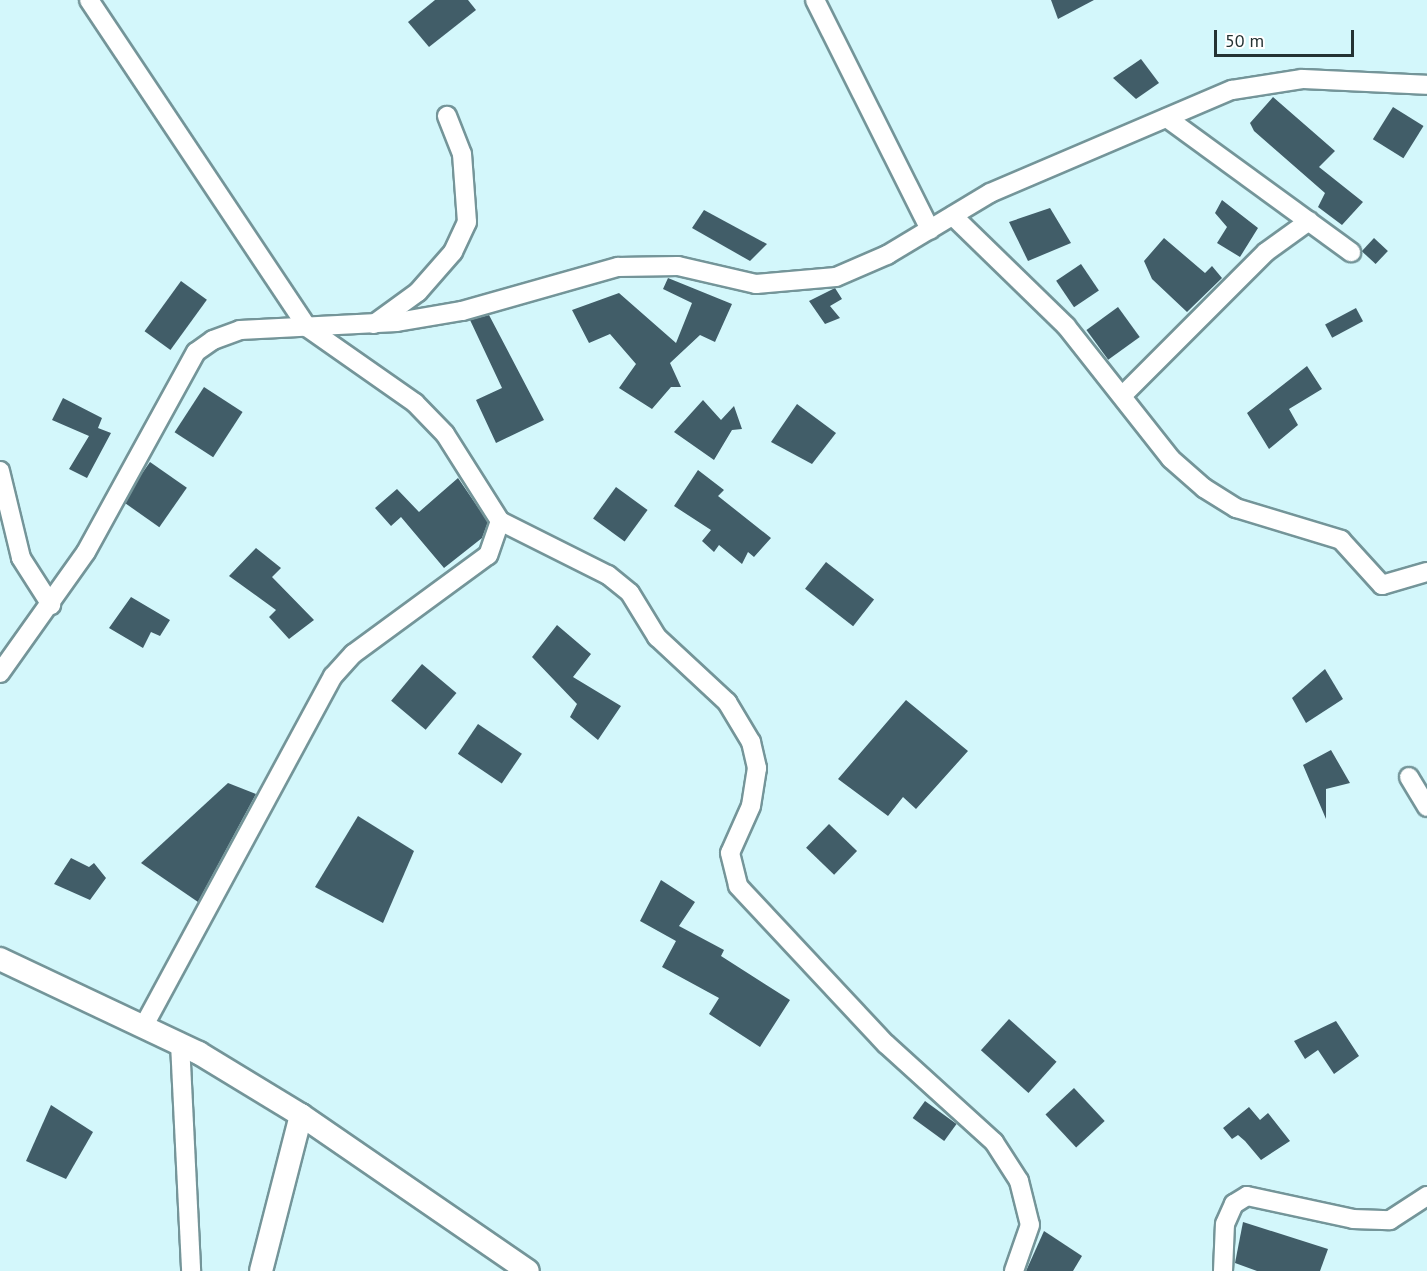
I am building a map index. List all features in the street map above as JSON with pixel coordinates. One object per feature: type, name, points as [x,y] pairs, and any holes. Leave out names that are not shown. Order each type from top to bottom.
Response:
[{"type":"street","points":[[90,0],[308,328],[415,403],[446,434],[501,521],[608,575],[630,593],[657,638],[727,702],[751,742],[757,768],[751,806],[730,853],[738,886],[886,1044],[994,1142],[1019,1181],[1030,1225],[1014,1271]]},
{"type":"street","points":[[815,0],[930,230]]},
{"type":"street","points":[[0,674],[51,604],[196,352],[240,330],[374,324],[462,311],[618,267],[678,266],[756,284],[794,285],[836,277],[930,230],[990,193],[1232,90],[1266,82],[1427,85]]},
{"type":"street","points":[[374,324],[418,291],[453,252],[467,222],[464,164],[447,116]]},
{"type":"street","points":[[1167,118],[1352,252]]},
{"type":"street","points":[[953,216],[1066,326],[1172,459],[1236,508],[1341,540],[1382,585],[1427,572]]},
{"type":"street","points":[[1123,395],[1266,252],[1309,221]]},
{"type":"street","points":[[0,471],[21,558],[51,604]]},
{"type":"street","points":[[145,1024],[333,676],[353,654],[488,555],[501,521]]},
{"type":"street","points":[[1409,777],[1427,807]]},
{"type":"street","points":[[0,959],[145,1024],[180,1043],[301,1115],[528,1271]]},
{"type":"street","points":[[180,1043],[191,1271]]},
{"type":"street","points":[[261,1271],[301,1115]]},
{"type":"street","points":[[1223,1271],[1225,1224],[1234,1204],[1247,1196],[1353,1219],[1390,1220],[1427,1196]]},
{"type":"building","points":[[435,0],[468,0],[476,10],[429,47],[408,22]]},
{"type":"building","points":[[1051,0],[1094,0],[1058,19]]},
{"type":"building","points":[[1141,59],[1159,83],[1136,99],[1113,78]]},
{"type":"building","points":[[1273,97],[1335,151],[1319,167],[1363,202],[1342,225],[1318,207],[1325,193],[1254,131],[1250,123]]},
{"type":"building","points":[[1393,107],[1424,126],[1403,158],[1373,139]]},
{"type":"building","points":[[1222,200],[1258,228],[1240,257],[1217,243],[1227,227],[1215,213]]},
{"type":"building","points":[[1050,208],[1071,243],[1028,261],[1009,222]]},
{"type":"building","points":[[704,210],[767,244],[750,261],[692,228]]},
{"type":"building","points":[[1164,238],[1205,273],[1212,266],[1222,278],[1187,312],[1152,279],[1144,261]]},
{"type":"building","points":[[1374,238],[1388,251],[1376,264],[1362,251]]},
{"type":"building","points":[[1081,264],[1099,291],[1074,307],[1056,281]]},
{"type":"building","points":[[668,278],[732,304],[715,342],[700,335],[670,363],[681,387],[671,387],[652,409],[619,388],[636,364],[610,334],[589,343],[572,310],[619,293],[676,343],[692,303],[663,289]]},
{"type":"building","points":[[181,281],[207,300],[170,350],[145,331]]},
{"type":"building","points":[[835,288],[842,299],[830,306],[840,318],[825,324],[809,301]]},
{"type":"building","points":[[1118,307],[1140,337],[1108,360],[1086,330]]},
{"type":"building","points":[[1356,308],[1363,321],[1332,338],[1325,324]]},
{"type":"building","points":[[489,315],[544,420],[496,443],[476,400],[502,388],[470,320]]},
{"type":"building","points":[[1307,366],[1322,389],[1289,409],[1298,425],[1269,449],[1247,413]]},
{"type":"building","points":[[204,387],[243,412],[213,457],[175,432]]},
{"type":"building","points":[[63,398],[102,418],[98,428],[111,433],[87,478],[69,469],[89,436],[52,420]]},
{"type":"building","points":[[703,400],[721,420],[734,406],[742,429],[732,430],[714,460],[674,432]]},
{"type":"building","points":[[797,404],[836,433],[812,464],[771,442]]},
{"type":"building","points":[[150,462],[187,488],[159,527],[122,501]]},
{"type":"building","points":[[698,470],[724,490],[718,496],[771,538],[754,557],[748,552],[742,564],[719,545],[714,552],[702,541],[711,530],[674,506]]},
{"type":"building","points":[[458,478],[488,522],[482,538],[444,568],[401,517],[391,526],[375,508],[397,489],[419,512]]},
{"type":"building","points":[[616,487],[648,510],[625,541],[593,519]]},
{"type":"building","points":[[256,548],[281,568],[272,577],[314,620],[289,639],[269,617],[276,610],[229,576]]},
{"type":"building","points":[[826,562],[874,600],[853,626],[805,589]]},
{"type":"building","points":[[131,597],[170,620],[160,636],[151,632],[143,648],[109,628]]},
{"type":"building","points":[[557,625],[591,654],[573,677],[621,706],[598,740],[570,717],[577,704],[532,657]]},
{"type":"building","points":[[422,664],[456,693],[426,730],[391,701]]},
{"type":"building","points":[[1325,669],[1343,699],[1306,723],[1292,698]]},
{"type":"building","points":[[906,700],[968,751],[916,809],[903,797],[888,816],[838,779]]},
{"type":"building","points":[[478,724],[522,754],[502,783],[458,754]]},
{"type":"building","points":[[1331,750],[1350,783],[1326,789],[1326,819],[1303,765]]},
{"type":"building","points":[[228,783],[256,794],[198,902],[141,863]]},
{"type":"building","points":[[358,816],[414,851],[383,923],[315,887]]},
{"type":"building","points":[[829,824],[857,851],[834,875],[806,848]]},
{"type":"building","points":[[71,858],[89,867],[94,863],[106,878],[90,900],[54,884]]},
{"type":"building","points":[[661,880],[695,902],[679,926],[724,950],[721,956],[790,1000],[760,1047],[709,1014],[719,998],[662,967],[676,941],[640,921]]},
{"type":"building","points":[[1009,1019],[1057,1062],[1028,1093],[981,1050]]},
{"type":"building","points":[[1336,1021],[1359,1056],[1334,1074],[1318,1050],[1305,1059],[1294,1041]]},
{"type":"building","points":[[1074,1088],[1105,1121],[1076,1148],[1045,1115]]},
{"type":"building","points":[[925,1101],[957,1124],[944,1141],[913,1118]]},
{"type":"building","points":[[51,1105],[93,1132],[66,1179],[26,1161]]},
{"type":"building","points":[[1249,1107],[1260,1120],[1268,1113],[1290,1141],[1261,1160],[1238,1135],[1232,1139],[1223,1128]]},
{"type":"building","points":[[1243,1222],[1328,1249],[1320,1271],[1257,1271],[1235,1263]]},
{"type":"building","points":[[1044,1231],[1082,1256],[1073,1271],[1026,1271]]}]
